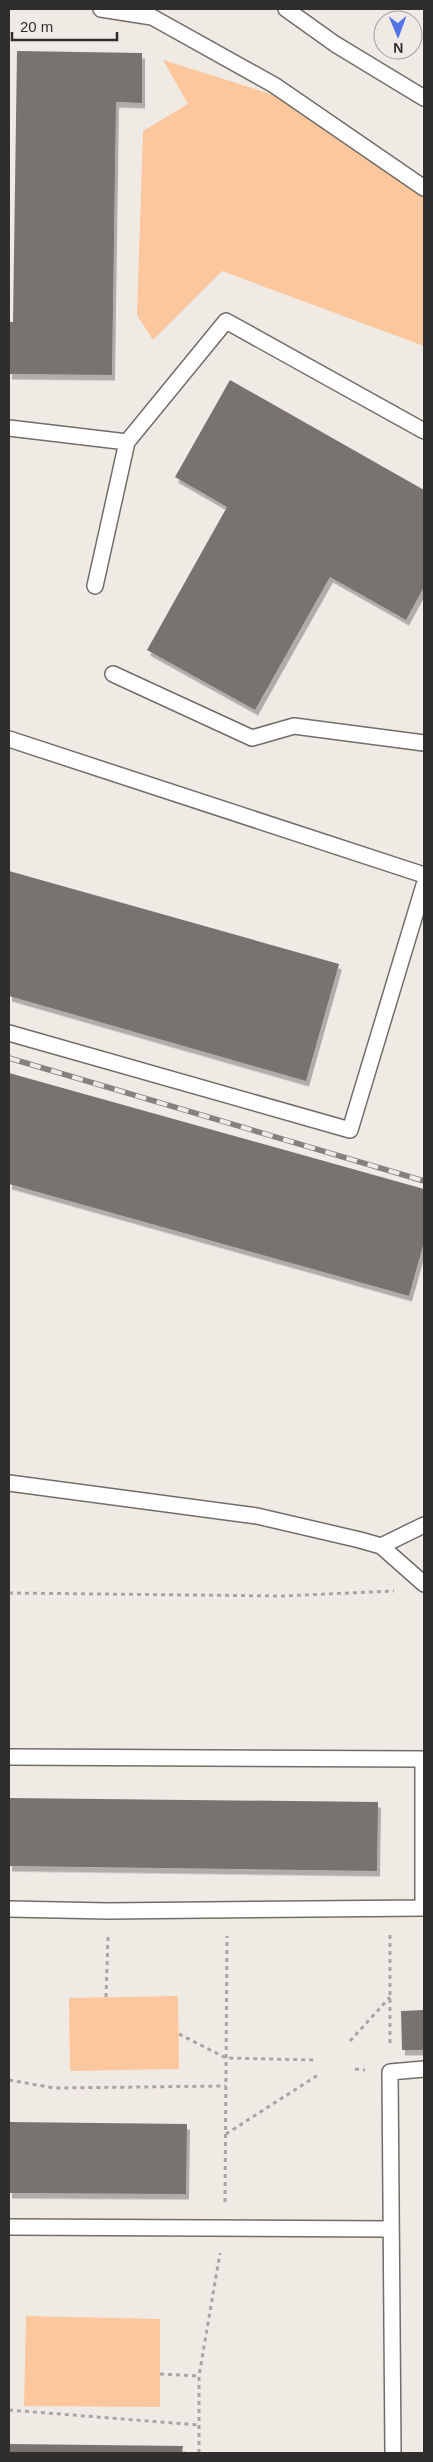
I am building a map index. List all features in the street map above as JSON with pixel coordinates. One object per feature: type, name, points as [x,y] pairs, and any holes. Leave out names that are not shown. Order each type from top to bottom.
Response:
[{"type":"lane","points":[[101,9],[152,17],[274,85],[424,188]]},
{"type":"lane","points":[[286,9],[335,44],[424,98]]},
{"type":"lane","points":[[95,586],[127,442],[226,321],[424,432]]},
{"type":"lane","points":[[9,428],[127,442]]},
{"type":"lane","points":[[113,674],[252,738],[294,726],[424,743]]},
{"type":"lane","points":[[9,738],[424,875]]},
{"type":"lane","points":[[9,1033],[350,1130],[424,884]]},
{"type":"lane","points":[[9,1483],[257,1516],[381,1546],[424,1584]]},
{"type":"lane","points":[[381,1546],[424,1525]]},
{"type":"lane","points":[[9,1757],[424,1759],[423,1908],[108,1911],[9,1909]]},
{"type":"lane","points":[[393,2453],[390,2072],[424,2069]]},
{"type":"lane","points":[[9,2226],[390,2229]]},
{"type":"path","points":[[9,1592],[282,1596],[396,1591]]},
{"type":"path","points":[[390,1909],[390,2072]]},
{"type":"path","points":[[199,2453],[199,2376],[224,2228],[227,1910]]},
{"type":"path","points":[[106,1997],[108,1911]]},
{"type":"path","points":[[350,2041],[390,1997]]},
{"type":"path","points":[[179,2034],[226,2058],[317,2060]]},
{"type":"path","points":[[225,2134],[318,2075]]},
{"type":"path","points":[[9,2080],[54,2088],[226,2086]]},
{"type":"path","points":[[160,2374],[199,2376]]},
{"type":"path","points":[[9,2410],[199,2425]]},
{"type":"shaded area","points":[[163,60],[293,101],[424,186],[424,346],[222,271],[153,340],[137,315],[143,131],[188,104]]},
{"type":"shaded area","points":[[178,1996],[179,2069],[70,2071],[69,1998]]},
{"type":"shaded area","points":[[26,2316],[160,2319],[160,2407],[24,2406]]},
{"type":"building","points":[[17,51],[142,53],[142,103],[116,102],[112,375],[9,374],[9,322],[13,322]]},
{"type":"building","points":[[230,380],[424,490],[424,587],[406,620],[330,577],[255,710],[147,650],[227,507],[175,477]]},
{"type":"building","points":[[9,871],[339,964],[306,1081],[9,996]]},
{"type":"building","points":[[9,1073],[424,1189],[424,1242],[409,1296],[9,1184]]},
{"type":"building","points":[[9,1798],[378,1802],[377,1871],[9,1866]]},
{"type":"building","points":[[424,2010],[424,2050],[402,2050],[401,2011]]},
{"type":"building","points":[[9,2122],[187,2124],[186,2194],[9,2193]]},
{"type":"building","points":[[9,2444],[183,2446],[182,2453],[9,2453]]},
{"type":"railway","points":[[9,1058],[424,1181]]}]
